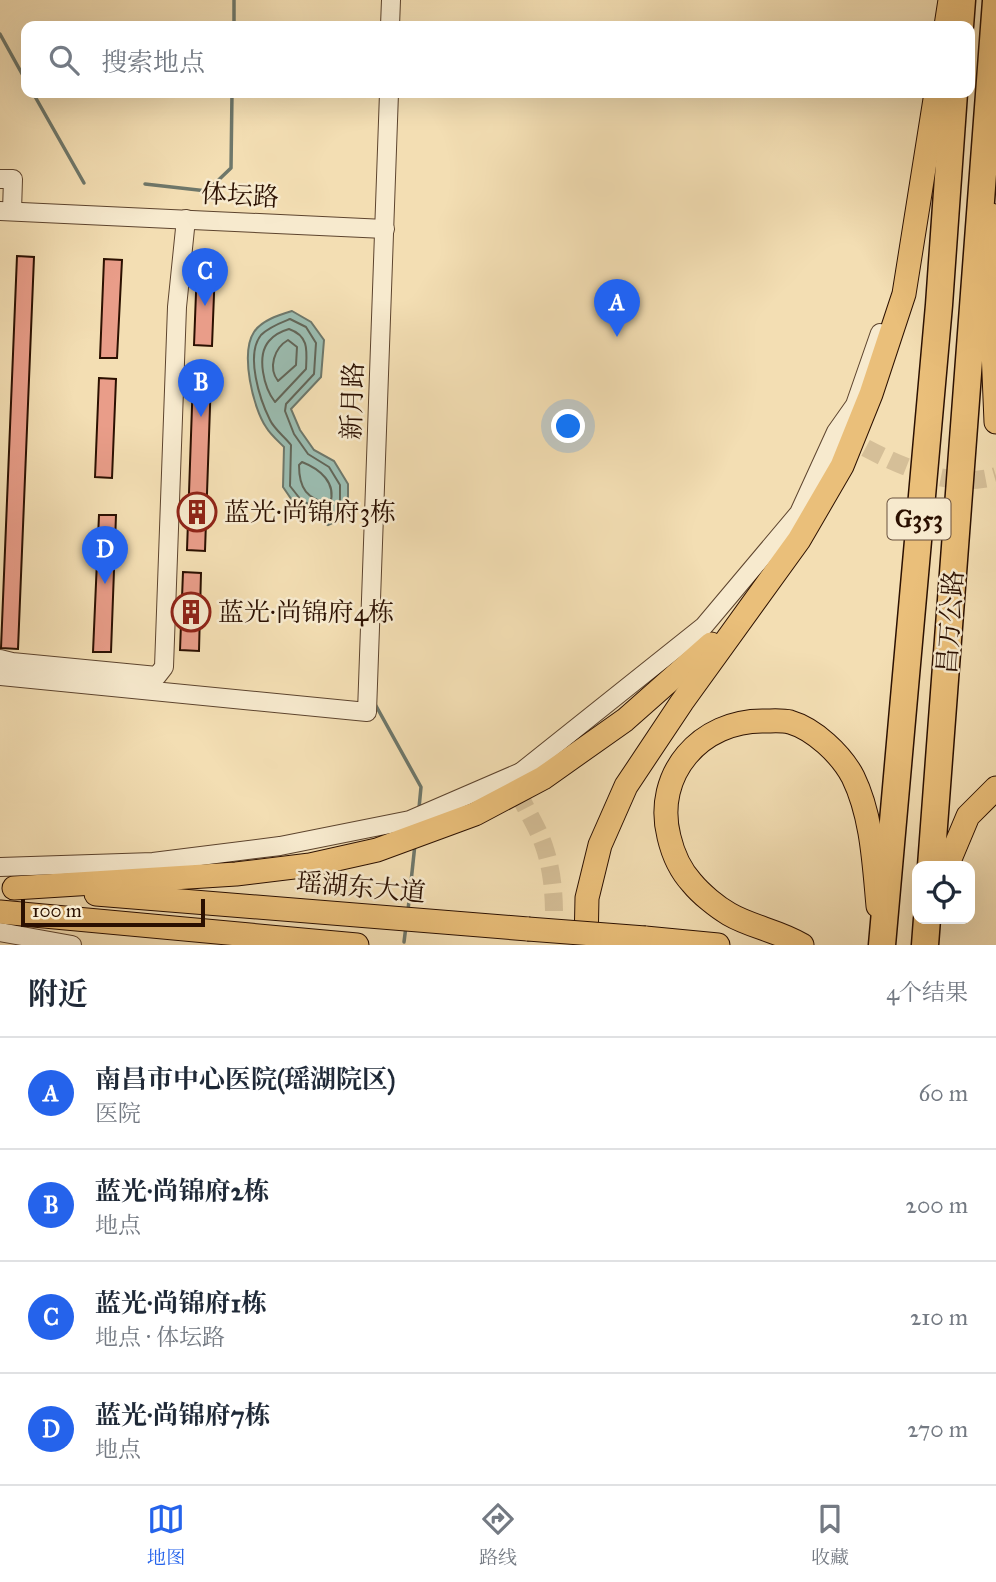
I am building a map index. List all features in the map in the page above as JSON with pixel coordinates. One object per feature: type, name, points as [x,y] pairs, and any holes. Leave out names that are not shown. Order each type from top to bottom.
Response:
[{"type":"highway","points":[[960,21],[962,0]]},
{"type":"highway","name":"昌万公路","points":[[931,861],[996,1]]},
{"type":"highway","name":"昌万公路","points":[[882,943],[939,304],[954,98]]},
{"type":"main road","points":[[947,21],[950,0]]},
{"type":"main road","points":[[994,28],[990,277],[996,422]]},
{"type":"main road","points":[[586,945],[587,898],[600,845],[626,786],[682,702],[799,540],[842,466],[871,394],[904,294],[935,98]]},
{"type":"main road","points":[[7,887],[236,874],[310,865],[377,850],[475,814],[519,782],[542,778],[625,720],[706,650],[799,540]]},
{"type":"main road","points":[[802,945],[729,914],[692,884],[674,857],[664,817],[671,781],[687,753],[712,733],[729,724],[789,721],[817,736],[836,754],[852,776],[865,812],[882,943]]},
{"type":"main road","points":[[949,861],[968,816],[996,788]]},
{"type":"main road","name":"瑶湖东大道","points":[[7,887],[718,945]]},
{"type":"main road","points":[[0,912],[180,945]]},
{"type":"main road","points":[[0,912],[357,945]]},
{"type":"street","points":[[390,21],[391,0]]},
{"type":"street","points":[[937,21],[940,0]]},
{"type":"street","name":"新月路","points":[[0,676],[367,712],[390,98]]},
{"type":"street","points":[[0,867],[153,862],[281,846],[410,820],[519,782],[704,626],[799,513],[836,432],[855,405],[894,290],[925,98]]},
{"type":"street","points":[[0,179],[13,179],[6,211]]},
{"type":"street","name":"体坛路","points":[[6,211],[385,229]]},
{"type":"street","points":[[0,659],[12,663],[156,676],[164,667],[177,307],[186,219]]},
{"type":"street","points":[[0,932],[72,945]]},
{"type":"water","points":[[292,311],[311,322],[324,340],[321,377],[291,409],[300,430],[314,450],[334,461],[348,484],[348,516],[328,525],[296,506],[283,487],[284,447],[261,418],[250,380],[248,353],[254,332],[266,321]]},
{"type":"building","points":[[17,256],[34,257],[18,649],[1,648]]},
{"type":"building","points":[[104,259],[122,260],[117,358],[100,358]]},
{"type":"building","points":[[197,267],[215,268],[212,346],[194,345]]},
{"type":"building","points":[[99,378],[116,379],[112,478],[95,477]]},
{"type":"building","points":[[193,378],[211,378],[205,551],[187,550]]},
{"type":"building","points":[[99,515],[116,515],[111,652],[93,652]]},
{"type":"building","name":"蓝光·尚锦府4栋","points":[[183,572],[201,573],[199,651],[180,650]]},
{"type":"waterway","points":[[234,0],[234,21]]},
{"type":"waterway","points":[[0,34],[21,72]]},
{"type":"waterway","points":[[36,98],[84,183]]},
{"type":"waterway","points":[[145,184],[207,191],[231,168],[232,98]]},
{"type":"waterway","points":[[375,704],[421,787],[419,808]]},
{"type":"waterway","points":[[408,910],[415,844]]},
{"type":"waterway","points":[[404,942],[406,926]]},
{"type":"tunnel","points":[[842,435],[916,471],[956,480],[996,476]]},
{"type":"tunnel","points":[[518,792],[539,832],[548,858],[553,895],[553,945]]},
{"type":"place","name":"蓝光·尚锦府1栋","points":[[205,306]]},
{"type":"place","name":"南昌市中心医院(瑶湖院区)","points":[[617,337]]},
{"type":"place","name":"蓝光·尚锦府2栋","points":[[201,417]]},
{"type":"place","name":"蓝光·尚锦府3栋","points":[[197,512]]},
{"type":"place","name":"蓝光·尚锦府7栋","points":[[105,584]]},
{"type":"place","name":"蓝光·尚锦府4栋","points":[[191,612]]}]
